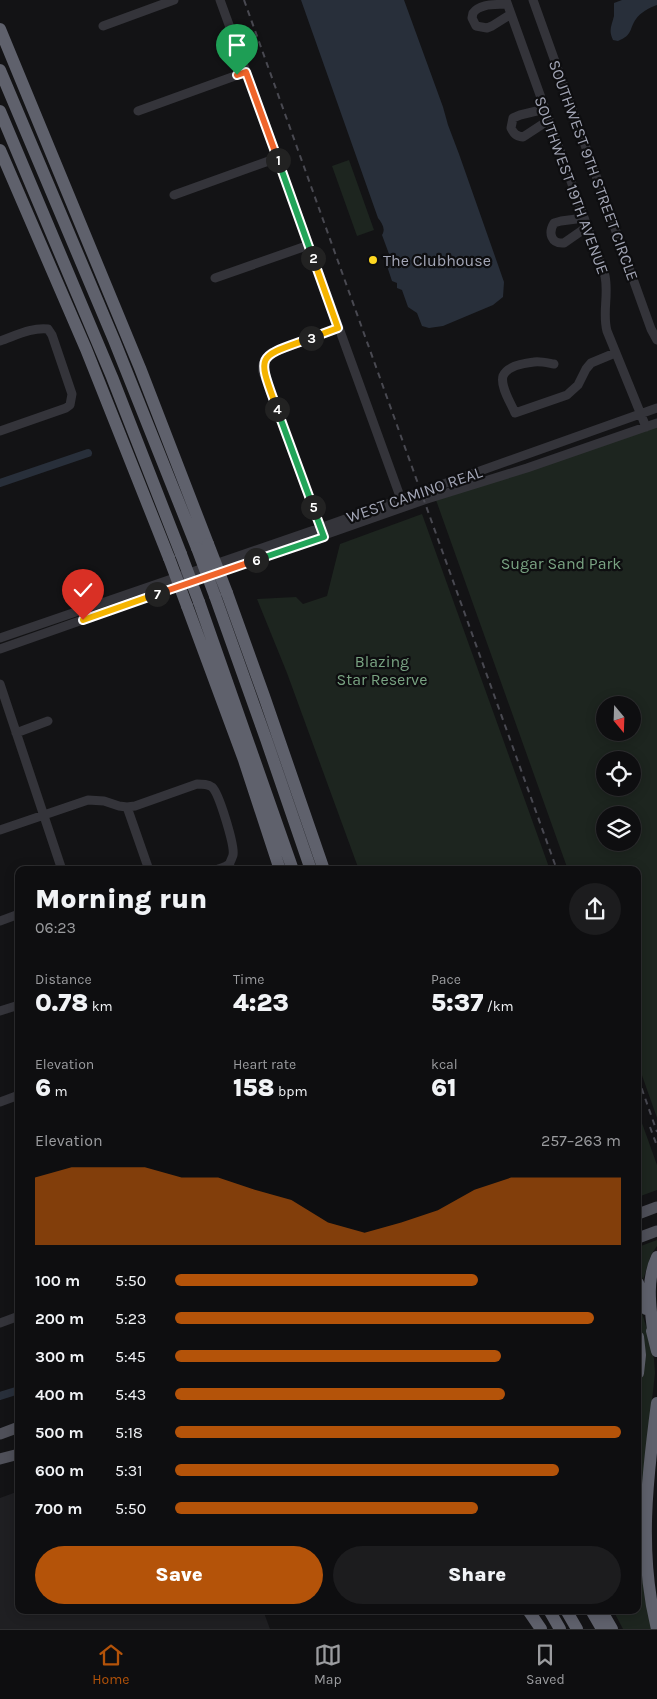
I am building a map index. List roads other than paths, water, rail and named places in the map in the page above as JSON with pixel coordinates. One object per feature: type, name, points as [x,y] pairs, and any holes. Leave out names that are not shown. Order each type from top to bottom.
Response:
[{"type":"highway","points":[[0,29],[143,378],[202,546]]},
{"type":"highway","points":[[0,70],[264,696],[323,866]]},
{"type":"highway","points":[[0,111],[112,377],[175,556],[291,866]]},
{"type":"highway","points":[[0,150],[175,556]]},
{"type":"highway","points":[[221,595],[266,739],[310,866]]},
{"type":"highway","points":[[193,604],[230,725],[248,796],[271,866]]},
{"type":"highway","points":[[230,725],[244,760],[279,866]]},
{"type":"highway","points":[[314,840],[329,866]]},
{"type":"highway","points":[[654,1338],[650,1290],[651,1274],[657,1257]]},
{"type":"highway","points":[[641,1293],[657,1352]]},
{"type":"highway","points":[[657,1403],[648,1475],[645,1524],[648,1577],[657,1629]]},
{"type":"highway","points":[[531,1614],[541,1629]]},
{"type":"highway","points":[[551,1614],[560,1629]]},
{"type":"highway","points":[[568,1614],[577,1629]]},
{"type":"highway","points":[[593,1614],[602,1629]]},
{"type":"highway","points":[[603,1614],[612,1629]]},
{"type":"main road","points":[[641,1213],[657,1207]]},
{"type":"main road","points":[[641,1237],[657,1231]]},
{"type":"main road","points":[[0,1434],[15,1428]]},
{"type":"main road","points":[[0,1460],[15,1455]]},
{"type":"street","points":[[103,26],[174,0]]},
{"type":"street","points":[[220,0],[401,499]]},
{"type":"street","name":"SOUTHWEST 9TH STREET CIRCLE","points":[[533,0],[651,329],[657,340]]},
{"type":"street","points":[[506,2],[476,8],[473,13],[473,24],[487,28],[511,14]]},
{"type":"street","name":"SOUTHWEST 19TH AVENUE","points":[[506,2],[605,276],[607,290],[604,318],[607,331],[646,427]]},
{"type":"street","points":[[138,110],[246,72]]},
{"type":"street","points":[[545,109],[513,118],[511,128],[518,136],[523,136],[549,120]]},
{"type":"street","points":[[174,195],[277,158]]},
{"type":"street","points":[[215,278],[308,244]]},
{"type":"street","points":[[0,341],[41,328],[48,329],[52,335],[72,394],[70,405],[66,408],[0,431]]},
{"type":"street","points":[[322,532],[264,372],[264,361],[271,353],[338,328]]},
{"type":"street","points":[[554,364],[536,361],[512,367],[506,372],[503,376],[504,385],[515,413],[567,395],[578,385],[591,363],[615,353]]},
{"type":"street","name":"WEST CAMINO REAL","points":[[0,648],[322,532],[401,499],[657,408]]},
{"type":"street","name":"WEST CAMINO REAL","points":[[0,638],[322,532],[526,468],[657,423]]},
{"type":"street","points":[[0,684],[61,866]]},
{"type":"street","points":[[16,733],[48,721]]},
{"type":"street","points":[[0,830],[88,800],[104,801],[127,807],[135,806],[197,784],[204,784],[211,786],[216,792],[224,812],[233,849],[230,863],[226,866]]},
{"type":"street","points":[[127,807],[148,866]]},
{"type":"street","points":[[0,921],[15,915]]},
{"type":"street","points":[[0,1011],[15,1006]]},
{"type":"street","points":[[0,1102],[15,1096]]},
{"type":"street","points":[[0,1323],[15,1317]]},
{"type":"waterway","points":[[0,483],[88,453]]},
{"type":"waterway","points":[[0,1396],[15,1391]]},
{"type":"railway","points":[[244,0],[556,866]]},
{"type":"railway","points":[[641,1087],[657,1132]]},
{"type":"railway","points":[[650,1127],[657,1146]]},
{"type":"place","name":"The Clubhouse","points":[[373,260]]},
{"type":"park label","name":"Sugar Sand Park","points":[[561,563]]},
{"type":"park label","name":"Blazing Star Reserve","points":[[382,670]]}]
